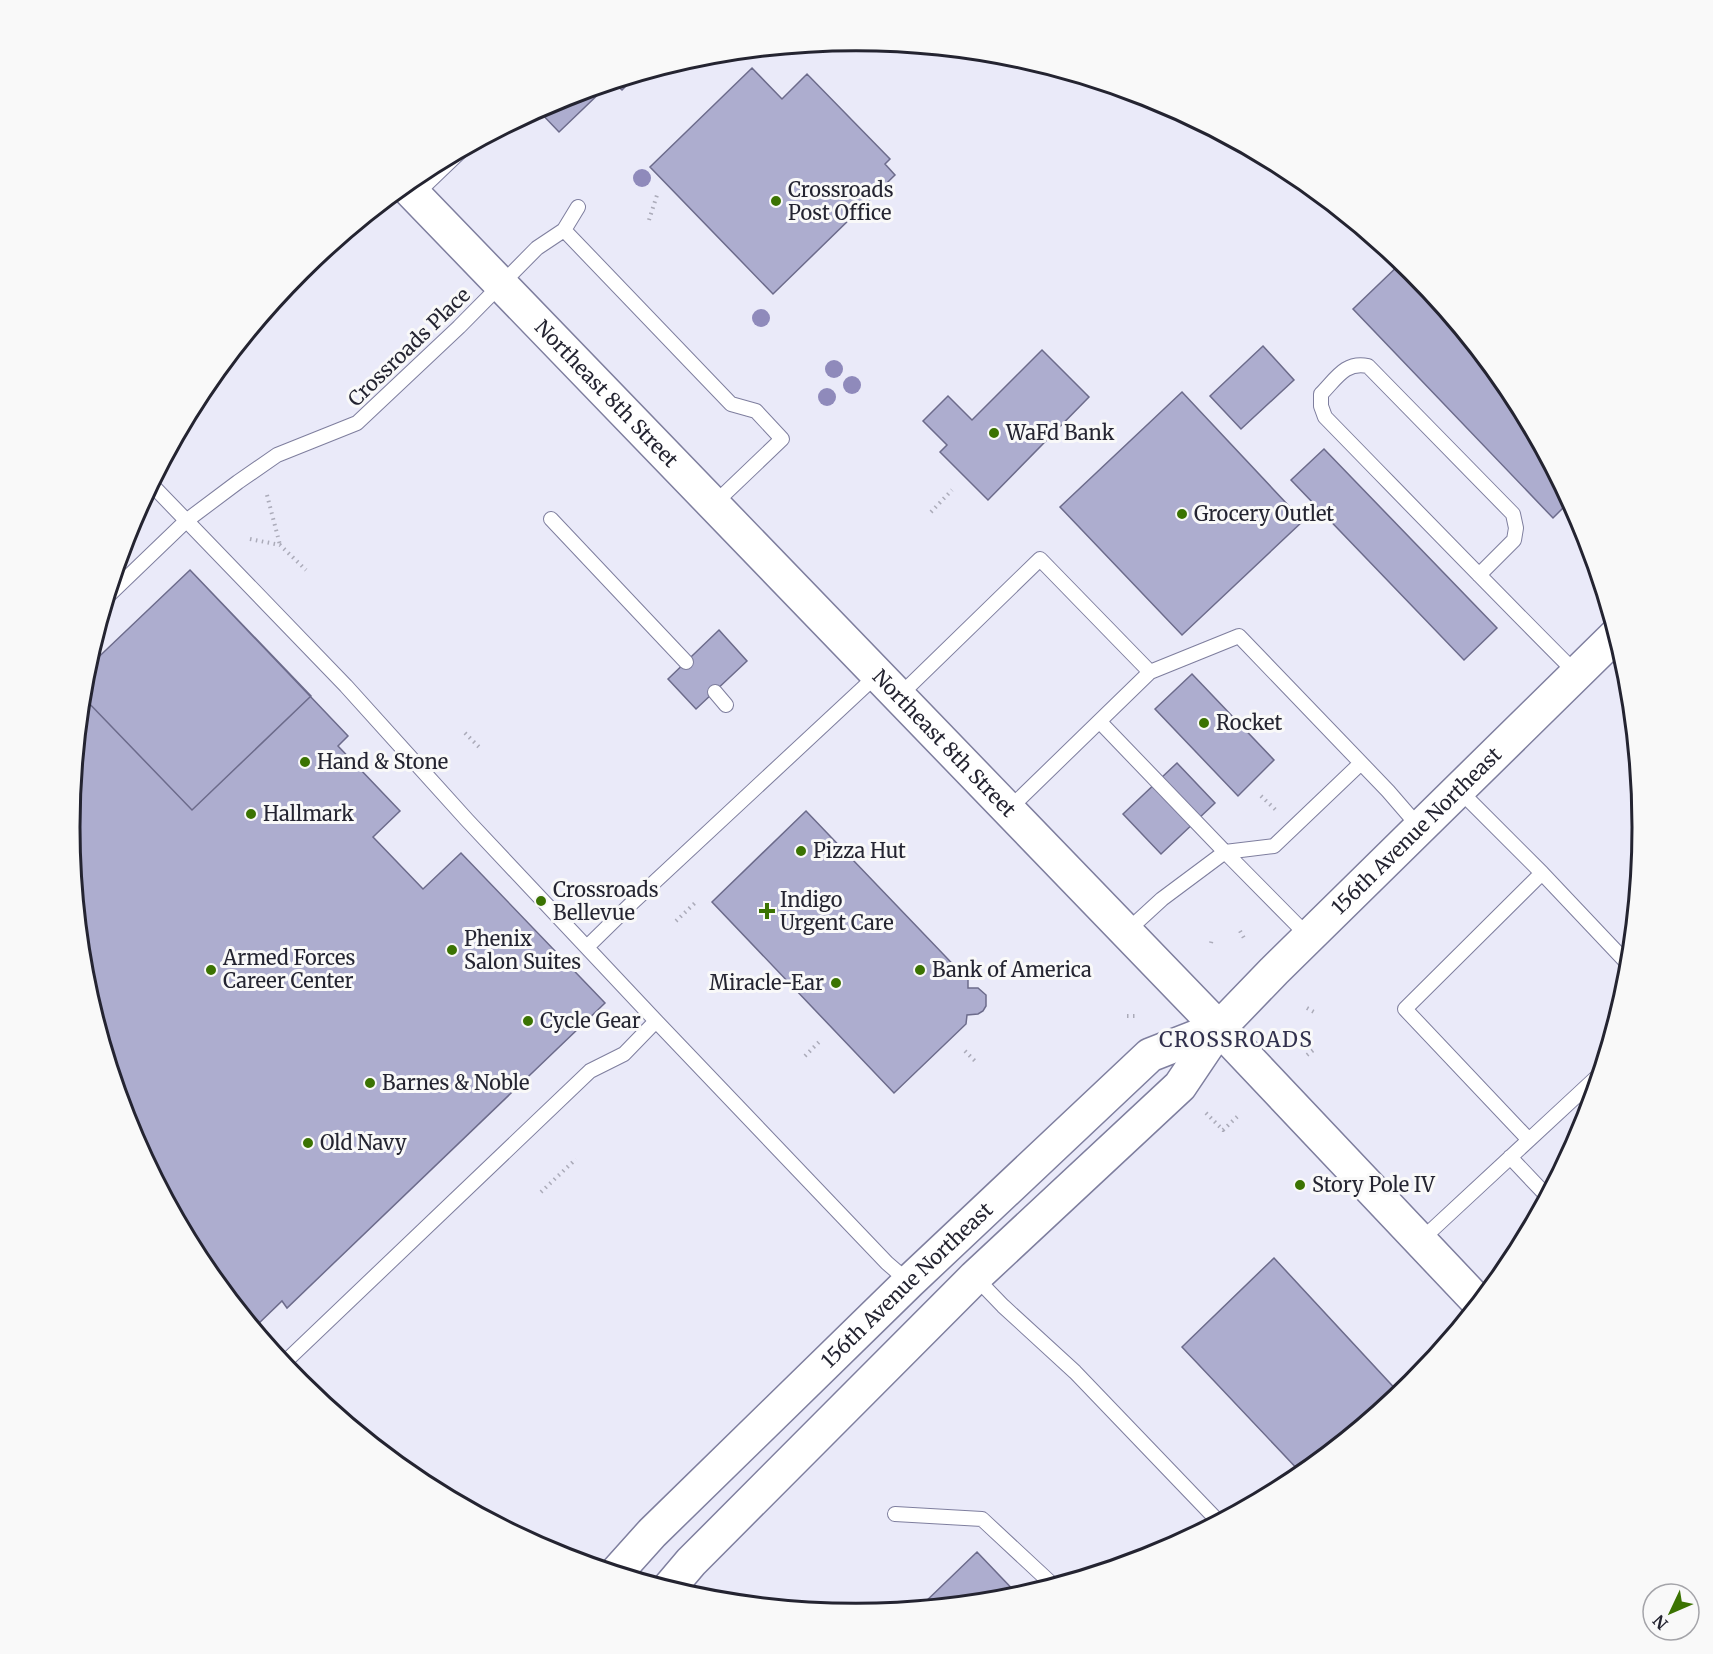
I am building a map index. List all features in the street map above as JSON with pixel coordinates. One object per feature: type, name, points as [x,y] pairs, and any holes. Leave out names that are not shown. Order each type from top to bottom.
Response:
[{"type":"main road","name":"Northeast 8th Street","points":[[411,192],[1219,1028],[1473,1297]]},
{"type":"main road","name":"156th Avenue Northeast","points":[[675,1581],[975,1277],[1180,1086],[1219,1028],[1610,641]]},
{"type":"main road","name":"156th Avenue Northeast","points":[[622,1567],[652,1533],[909,1282],[1150,1055],[1219,1028]]},
{"type":"lane","points":[[578,207],[564,230],[731,404],[756,411],[782,439],[713,505]]},
{"type":"lane","name":"Crossroads Place","points":[[120,584],[186,521],[277,455],[357,423],[501,286],[537,248],[564,230]]},
{"type":"lane","points":[[1479,575],[1514,540],[1516,528],[1513,514],[1368,366],[1356,363],[1345,369],[1321,394],[1321,406],[1325,417],[1479,575],[1577,674]]},
{"type":"lane","points":[[158,491],[346,686],[467,820],[656,1022],[887,1263],[909,1282]]},
{"type":"lane","points":[[551,519],[686,662]]},
{"type":"lane","points":[[587,947],[632,903],[1040,559],[1150,672]]},
{"type":"lane","points":[[1008,810],[1150,672],[1239,636],[1388,791],[1420,828]]},
{"type":"lane","points":[[714,692],[726,705]]},
{"type":"lane","points":[[1100,722],[1309,937]]},
{"type":"lane","points":[[1126,932],[1162,899],[1225,852],[1274,846],[1360,764]]},
{"type":"lane","points":[[1460,791],[1621,957]]},
{"type":"lane","points":[[1529,1140],[1405,1009],[1542,873]]},
{"type":"lane","points":[[290,1357],[590,1071],[624,1054],[656,1022]]},
{"type":"lane","points":[[1420,1242],[1587,1086]]},
{"type":"lane","points":[[1510,1158],[1542,1190]]},
{"type":"lane","points":[[975,1277],[1075,1372],[1213,1516]]},
{"type":"lane","points":[[895,1514],[982,1518],[1047,1579]]},
{"type":"path","points":[[649,220],[658,192]]},
{"type":"path","points":[[931,512],[952,490]]},
{"type":"path","points":[[267,495],[280,545],[306,570]]},
{"type":"path","points":[[250,539],[280,545]]},
{"type":"path","points":[[465,733],[481,749]]},
{"type":"path","points":[[1262,796],[1283,817]]},
{"type":"path","points":[[676,921],[697,901]]},
{"type":"path","points":[[1240,931],[1244,938]]},
{"type":"path","points":[[1307,1008],[1314,1012]]},
{"type":"path","points":[[1127,1016],[1135,1016]]},
{"type":"path","points":[[805,1056],[820,1041]]},
{"type":"path","points":[[1307,1055],[1316,1048]]},
{"type":"path","points":[[965,1051],[976,1062]]},
{"type":"path","points":[[1206,1113],[1224,1130],[1239,1115]]},
{"type":"path","points":[[542,1192],[576,1160]]},
{"type":"building","name":"Crossroads Post Office","points":[[752,68],[782,99],[807,74],[890,159],[885,164],[895,175],[773,294],[650,167]]},
{"type":"building","points":[[597,96],[559,132],[545,117]]},
{"type":"building","points":[[1395,269],[1405,278],[1440,315],[1502,396],[1529,439],[1563,508],[1553,518],[1353,309]]},
{"type":"building","points":[[1263,346],[1294,380],[1241,429],[1210,396]]},
{"type":"building","name":"WaFd Bank","points":[[1042,350],[1089,397],[988,500],[940,452],[947,445],[923,421],[948,396],[972,420]]},
{"type":"building","name":"Grocery Outlet","points":[[1182,392],[1303,521],[1182,635],[1060,507]]},
{"type":"building","points":[[1324,449],[1497,628],[1464,660],[1291,480]]},
{"type":"building","points":[[190,570],[311,696],[192,810],[90,705],[100,656]]},
{"type":"building","points":[[190,570],[348,736],[338,746],[400,811],[373,837],[423,889],[461,853],[605,1003],[287,1308],[282,1301],[260,1322],[211,1258],[184,1215],[161,1170],[122,1076],[95,978],[82,878],[80,827],[87,726],[100,656]]},
{"type":"building","points":[[719,630],[747,661],[696,709],[668,679]]},
{"type":"building","name":"Rocket","points":[[1192,674],[1274,760],[1238,796],[1155,709]]},
{"type":"building","points":[[1177,763],[1215,803],[1161,854],[1123,814]]},
{"type":"building","points":[[806,811],[968,980],[968,988],[978,988],[986,995],[986,1006],[983,1011],[967,1015],[966,1024],[894,1093],[712,902]]},
{"type":"building","points":[[1274,1258],[1393,1387],[1329,1443],[1295,1467],[1182,1347]]},
{"type":"building","points":[[977,1552],[1011,1587],[958,1596],[928,1599]]},
{"type":"place","name":"Crossroads Post Office","points":[[776,201]]},
{"type":"place","name":"WaFd Bank","points":[[994,433]]},
{"type":"place","name":"Grocery Outlet","points":[[1182,514]]},
{"type":"place","name":"Rocket","points":[[1204,723]]},
{"type":"place","name":"Hand & Stone","points":[[305,762]]},
{"type":"place","name":"Hallmark","points":[[251,814]]},
{"type":"place","name":"Pizza Hut","points":[[801,851]]},
{"type":"place","name":"Crossroads Bellevue","points":[[541,901]]},
{"type":"place","name":"Indigo Urgent Care","points":[[767,911]]},
{"type":"place","name":"Phenix Salon Suites","points":[[452,950]]},
{"type":"place","name":"Armed Forces Career Center","points":[[211,970]]},
{"type":"place","name":"Bank of America","points":[[920,970]]},
{"type":"place","name":"Miracle-Ear","points":[[836,983]]},
{"type":"place","name":"Cycle Gear","points":[[528,1021]]},
{"type":"place","name":"Barnes & Noble","points":[[370,1083]]},
{"type":"place","name":"Old Navy","points":[[308,1143]]},
{"type":"place","name":"Story Pole IV","points":[[1300,1185]]},
{"type":"district","name":"CROSSROADS","points":[[1236,1040]]}]
